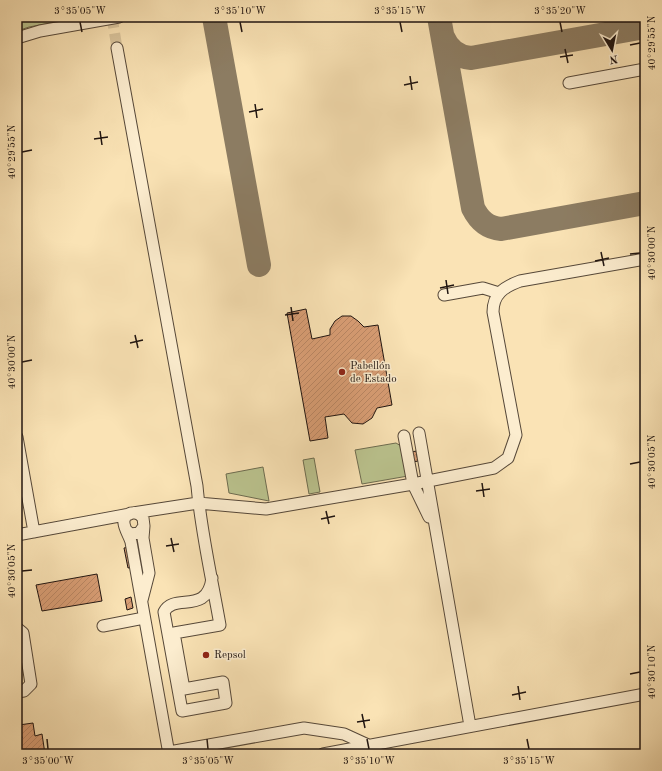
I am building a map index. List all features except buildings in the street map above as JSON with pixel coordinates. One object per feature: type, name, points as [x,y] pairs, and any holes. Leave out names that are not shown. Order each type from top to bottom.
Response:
[{"type":"lane","points":[[17,38],[40,31],[119,17]]},
{"type":"lane","points":[[117,48],[197,486],[198,503],[212,578],[220,625],[174,633],[184,689],[223,682],[226,703],[182,711],[164,612],[172,606],[203,598],[211,587],[212,578]]},
{"type":"lane","points":[[570,83],[645,69]]},
{"type":"lane","points":[[17,535],[131,513],[198,503],[266,509],[413,484],[494,468],[508,458],[514,446],[516,435],[493,312],[493,303],[499,293],[510,285],[520,281],[645,258]]},
{"type":"lane","points":[[444,295],[483,288],[499,293]]},
{"type":"lane","points":[[419,433],[470,726]]},
{"type":"lane","points":[[404,436],[413,484],[435,528]]},
{"type":"lane","points":[[17,437],[34,532]]},
{"type":"lane","points":[[105,519],[116,521],[131,534],[137,534],[150,515],[165,508]]},
{"type":"lane","points":[[131,513],[142,516],[144,525],[144,538],[149,573],[142,604]]},
{"type":"lane","points":[[131,513],[125,518],[125,528],[131,542],[169,753],[304,728],[344,734],[368,745]]},
{"type":"lane","points":[[103,626],[144,618]]},
{"type":"lane","points":[[17,628],[24,633],[31,684],[24,691],[17,692]]},
{"type":"lane","points":[[323,754],[645,694]]},
{"type":"green space","points":[[17,17],[82,17],[29,27],[17,31]]},
{"type":"green space","points":[[396,443],[401,446],[408,476],[362,484],[355,450]]},
{"type":"green space","points":[[314,458],[320,492],[309,494],[303,460]]},
{"type":"green space","points":[[263,467],[269,501],[229,493],[226,474]]},
{"type":"taxiway","points":[[214,17],[259,265]]},
{"type":"taxiway","points":[[439,17],[473,208],[484,223],[501,229],[645,203]]},
{"type":"taxiway","points":[[443,37],[450,49],[461,56],[471,58],[645,27]]},
{"type":"tunnel","points":[[112,17],[117,48]]},
{"type":"place","name":"Pabellón de Estado","points":[[342,372]]},
{"type":"place","name":"Repsol","points":[[206,655]]}]
